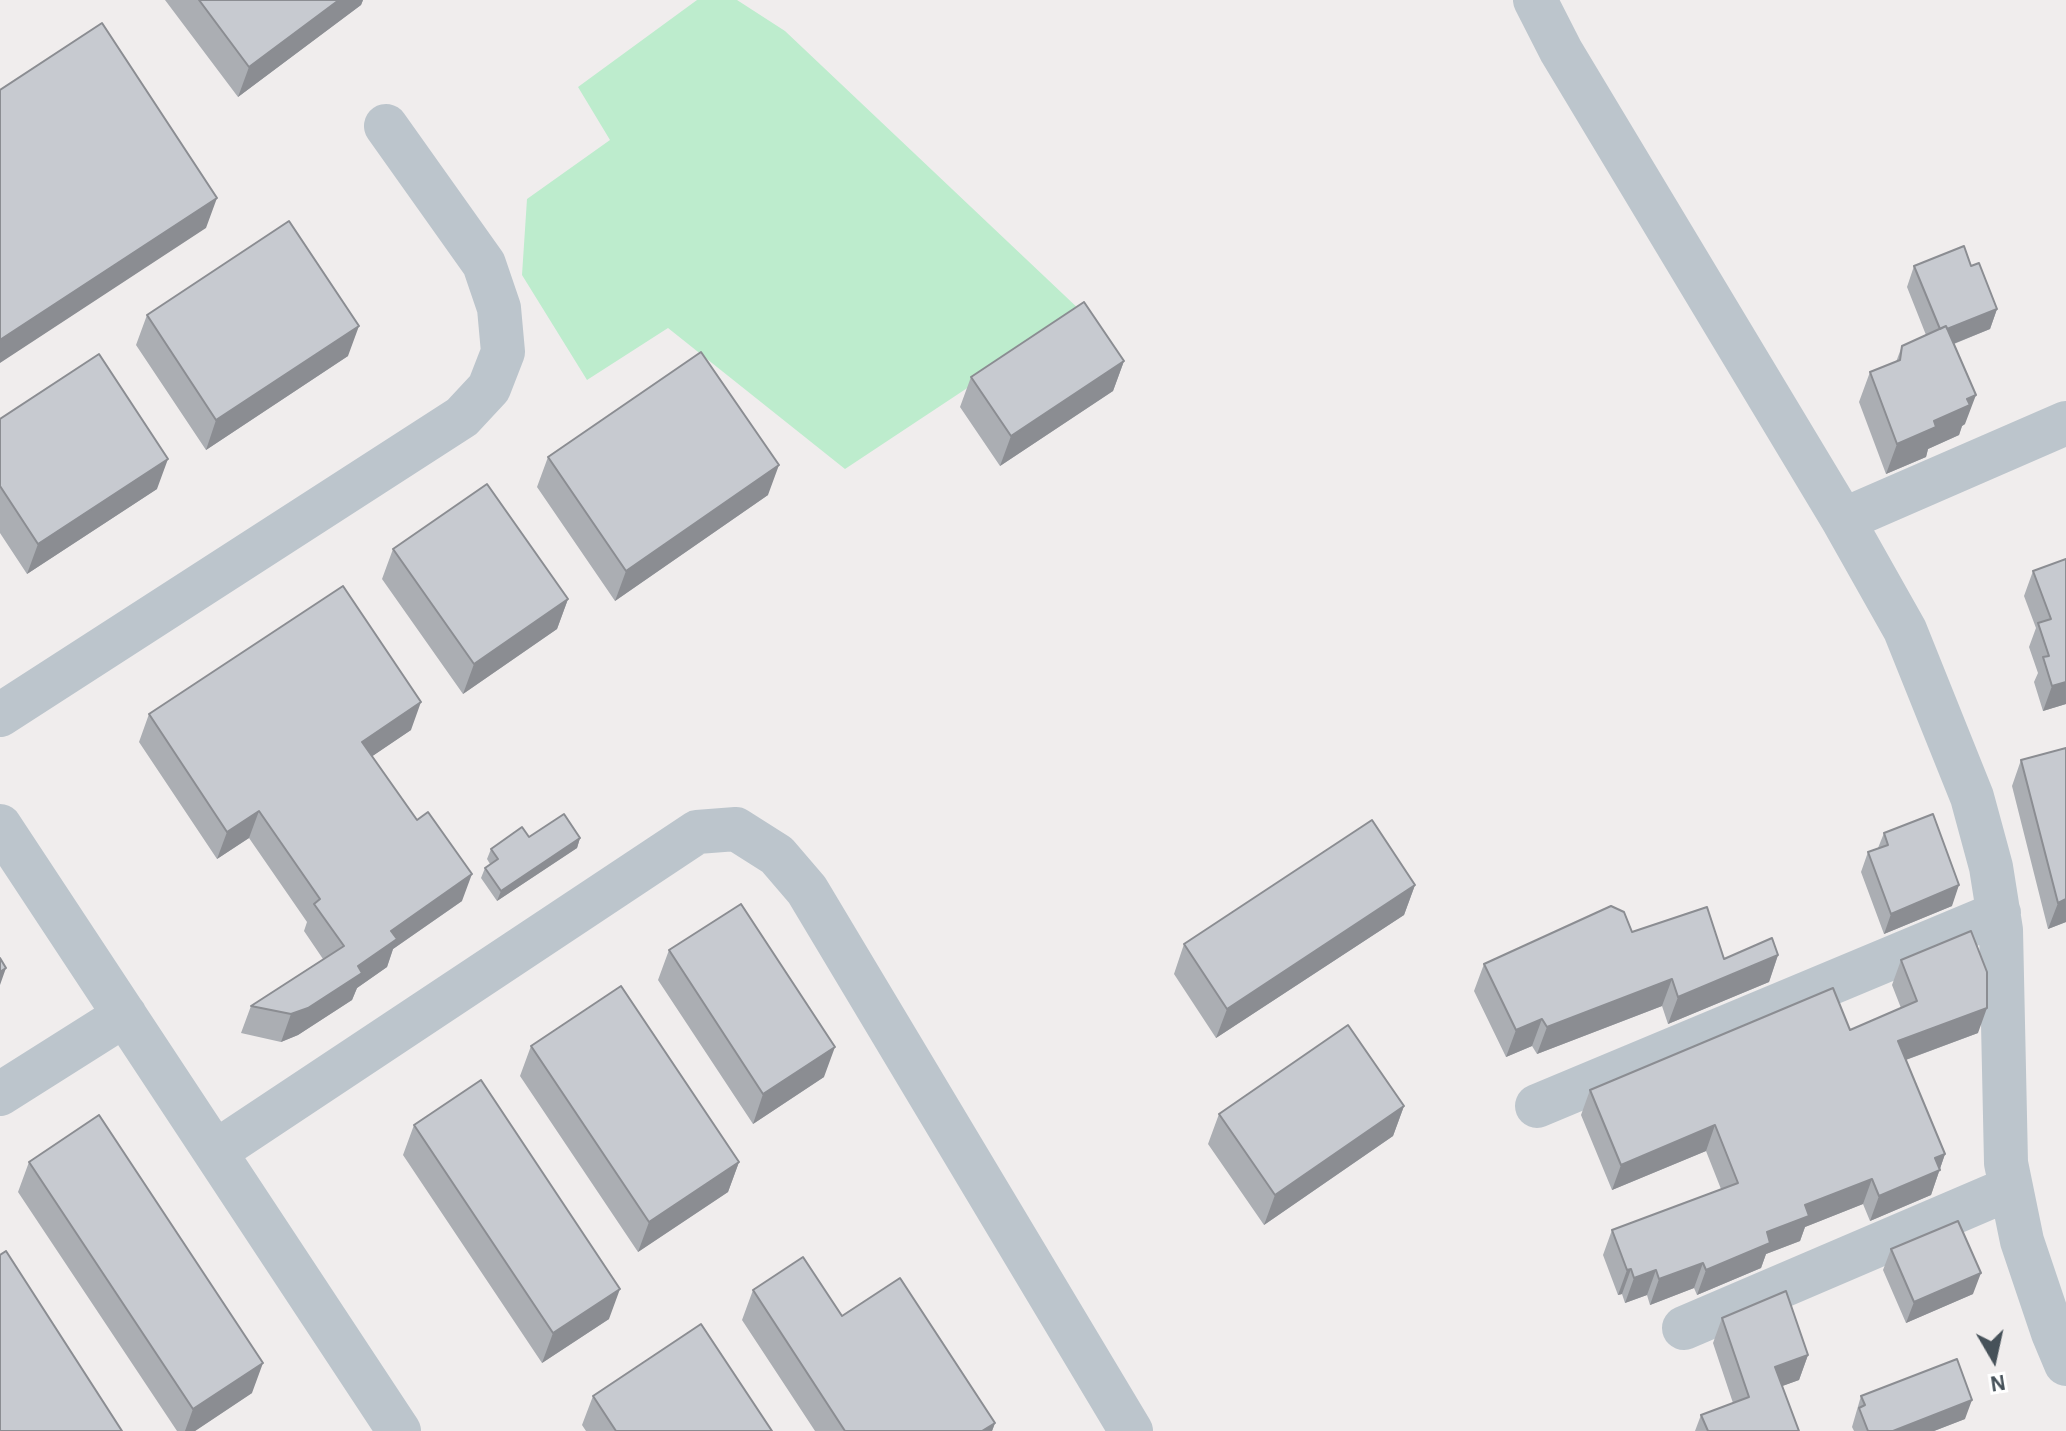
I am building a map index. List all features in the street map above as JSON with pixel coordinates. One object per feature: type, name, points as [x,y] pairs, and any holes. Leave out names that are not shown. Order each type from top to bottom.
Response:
[{"type":"street","points":[[1535,0],[1561,51],[1843,520],[1905,630],[1972,797],[1991,867],[2001,930],[2006,1163],[2022,1241],[2066,1364]]},
{"type":"street","points":[[0,715],[462,417],[489,388],[503,352],[499,308],[484,264],[386,126]]},
{"type":"street","points":[[1843,520],[2066,423]]},
{"type":"street","points":[[0,826],[399,1431]]},
{"type":"street","points":[[215,1152],[697,832],[736,829],[777,855],[807,890],[1131,1431]]},
{"type":"street","points":[[1537,1106],[1999,913]]},
{"type":"street","points":[[0,1094],[125,1015]]},
{"type":"street","points":[[1684,1328],[2011,1188]]},
{"type":"green space","points":[[697,0],[737,0],[785,31],[1082,312],[845,469],[668,328],[587,380],[522,275],[527,199],[610,140],[578,87]]},
{"type":"building","points":[[199,0],[339,0],[249,67]]},
{"type":"building","points":[[102,23],[217,198],[0,340],[0,90]]},
{"type":"building","points":[[289,221],[359,326],[216,420],[147,315]]},
{"type":"building","points":[[1964,246],[1971,266],[1979,263],[1997,309],[1940,329],[1914,266]]},
{"type":"building","points":[[1084,302],[1124,361],[1011,436],[971,377]]},
{"type":"building","points":[[1946,326],[1976,395],[1967,399],[1970,405],[1934,421],[1936,427],[1897,444],[1870,372],[1900,360],[1902,346]]},
{"type":"building","points":[[701,352],[779,465],[626,571],[548,457]]},
{"type":"building","points":[[99,354],[168,459],[38,544],[0,486],[0,419]]},
{"type":"building","points":[[487,484],[568,599],[474,664],[393,549]]},
{"type":"building","points":[[2066,559],[2066,682],[2052,686],[2043,657],[2049,656],[2038,623],[2051,619],[2033,571]]},
{"type":"building","points":[[343,586],[421,702],[362,742],[417,820],[428,812],[472,874],[391,931],[397,939],[358,966],[362,973],[308,1008],[291,1014],[251,1006],[344,946],[314,904],[320,899],[259,811],[227,832],[149,714]]},
{"type":"building","points":[[2066,748],[2066,899],[2058,903],[2021,760]]},
{"type":"building","points":[[564,814],[580,838],[501,891],[485,868],[498,859],[491,849],[522,827],[529,837]]},
{"type":"building","points":[[1933,814],[1959,885],[1891,914],[1868,852],[1888,845],[1884,833]]},
{"type":"building","points":[[1372,820],[1415,885],[1227,1009],[1184,944]]},
{"type":"building","points":[[741,904],[835,1047],[763,1094],[669,950]]},
{"type":"building","points":[[1611,906],[1624,912],[1632,932],[1707,907],[1724,959],[1772,938],[1778,955],[1678,997],[1672,979],[1547,1027],[1542,1019],[1516,1030],[1484,964]]},
{"type":"building","points":[[1971,931],[1987,972],[1987,1008],[1898,1041],[1945,1154],[1935,1158],[1940,1170],[1879,1196],[1872,1179],[1805,1205],[1809,1216],[1767,1232],[1770,1243],[1706,1270],[1703,1263],[1659,1279],[1656,1270],[1634,1278],[1631,1269],[1627,1270],[1612,1230],[1738,1183],[1715,1125],[1621,1165],[1590,1090],[1833,988],[1850,1030],[1917,1001],[1901,960]]},
{"type":"building","points":[[0,958],[6,968],[0,972]]},
{"type":"building","points":[[621,986],[739,1162],[649,1222],[531,1046]]},
{"type":"building","points":[[1348,1025],[1404,1106],[1275,1195],[1219,1114]]},
{"type":"building","points":[[481,1080],[620,1289],[553,1333],[414,1125]]},
{"type":"building","points":[[99,1115],[263,1363],[193,1409],[29,1162]]},
{"type":"building","points":[[1958,1221],[1981,1273],[1914,1302],[1891,1249]]},
{"type":"building","points":[[6,1251],[122,1431],[0,1431],[0,1255]]},
{"type":"building","points":[[803,1257],[842,1316],[900,1278],[995,1423],[982,1431],[845,1431],[753,1290]]},
{"type":"building","points":[[1786,1291],[1808,1355],[1775,1367],[1799,1431],[1708,1431],[1701,1415],[1749,1397],[1722,1318]]},
{"type":"building","points":[[701,1324],[772,1431],[616,1431],[593,1396]]},
{"type":"building","points":[[1957,1359],[1972,1400],[1893,1431],[1868,1431],[1859,1408],[1865,1405],[1861,1396]]}]
